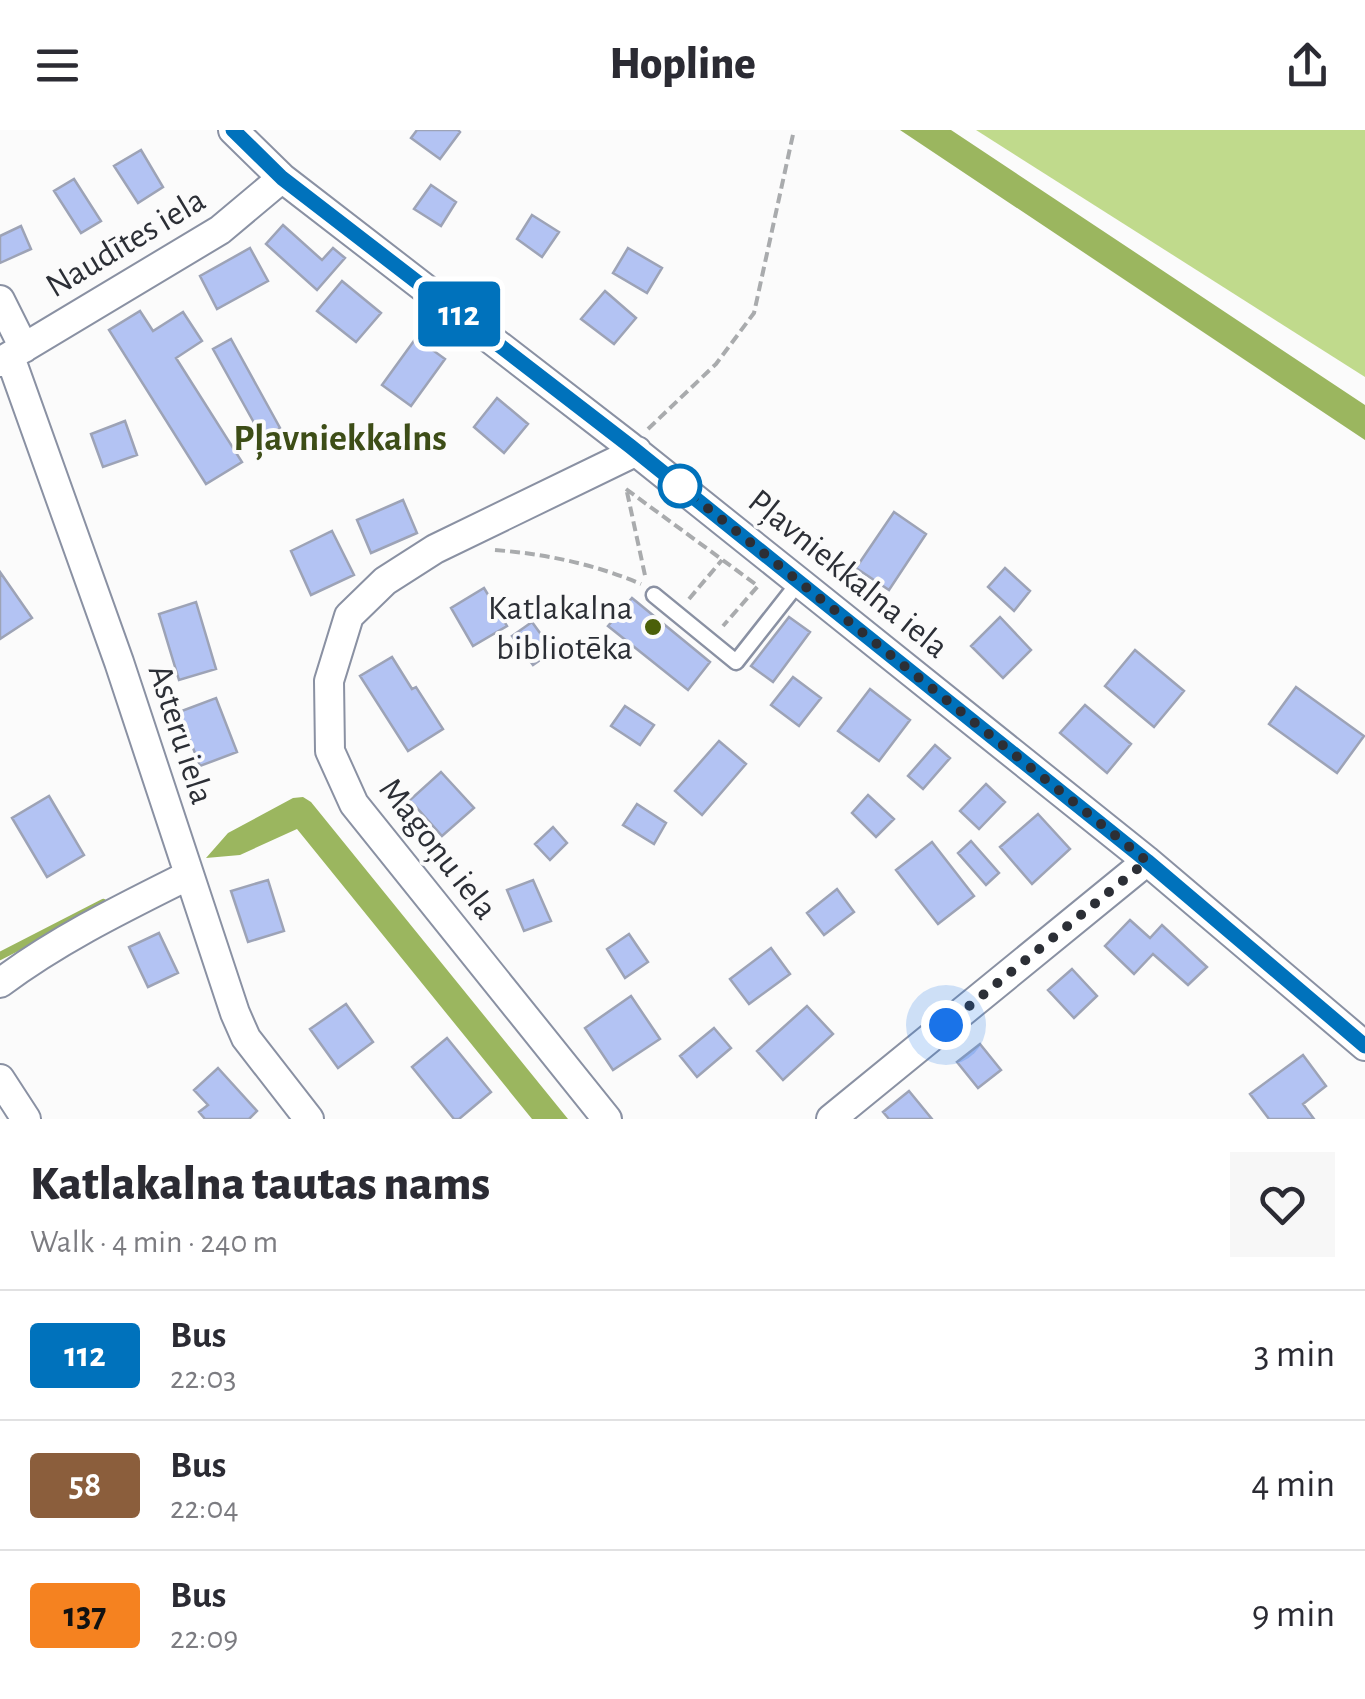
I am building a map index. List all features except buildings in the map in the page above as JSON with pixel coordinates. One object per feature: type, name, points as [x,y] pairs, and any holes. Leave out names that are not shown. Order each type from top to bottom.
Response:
[{"type":"street","name":"Pļavniekkalna iela","points":[[233,130],[282,178],[633,448],[1147,861],[1365,1046]]},
{"type":"street","name":"Naudītes iela","points":[[11,356],[220,230],[282,178]]},
{"type":"street","name":"Asteru iela","points":[[0,300],[11,356],[246,1038],[309,1119]]},
{"type":"street","name":"Magoņu iela","points":[[607,1119],[354,804],[330,750],[328,681],[349,616],[384,581],[633,448]]},
{"type":"street","points":[[830,1119],[1147,861]]},
{"type":"street","points":[[12,980],[75,931],[190,875]]},
{"type":"street","points":[[0,1079],[26,1119]]},
{"type":"lane","points":[[654,595],[736,662],[799,582]]},
{"type":"path","points":[[633,448],[716,364],[754,314],[794,130]]},
{"type":"path","points":[[483,550],[572,560],[648,587],[626,489],[758,586],[710,641]]},
{"type":"path","points":[[677,614],[722,560]]},
{"type":"shaded area","points":[[900,130],[951,130],[1365,405],[1365,440]]},
{"type":"shaded area","points":[[976,130],[1365,130],[1365,377]]},
{"type":"shaded area","points":[[303,797],[568,1119],[532,1119],[297,829],[240,855],[206,858],[228,833],[293,798]]},
{"type":"waterway","points":[[0,956],[103,903]]},
{"type":"bus line","name":"112","points":[[233,130],[282,178],[630,446],[1147,861],[1365,1046]]},
{"type":"place","name":"Katlakalna bibliotēka","points":[[653,627]]},
{"type":"district","name":"Pļavniekkalns","points":[[340,437]]},
{"type":"route","points":[[680,486],[1147,861],[946,1025]]}]
